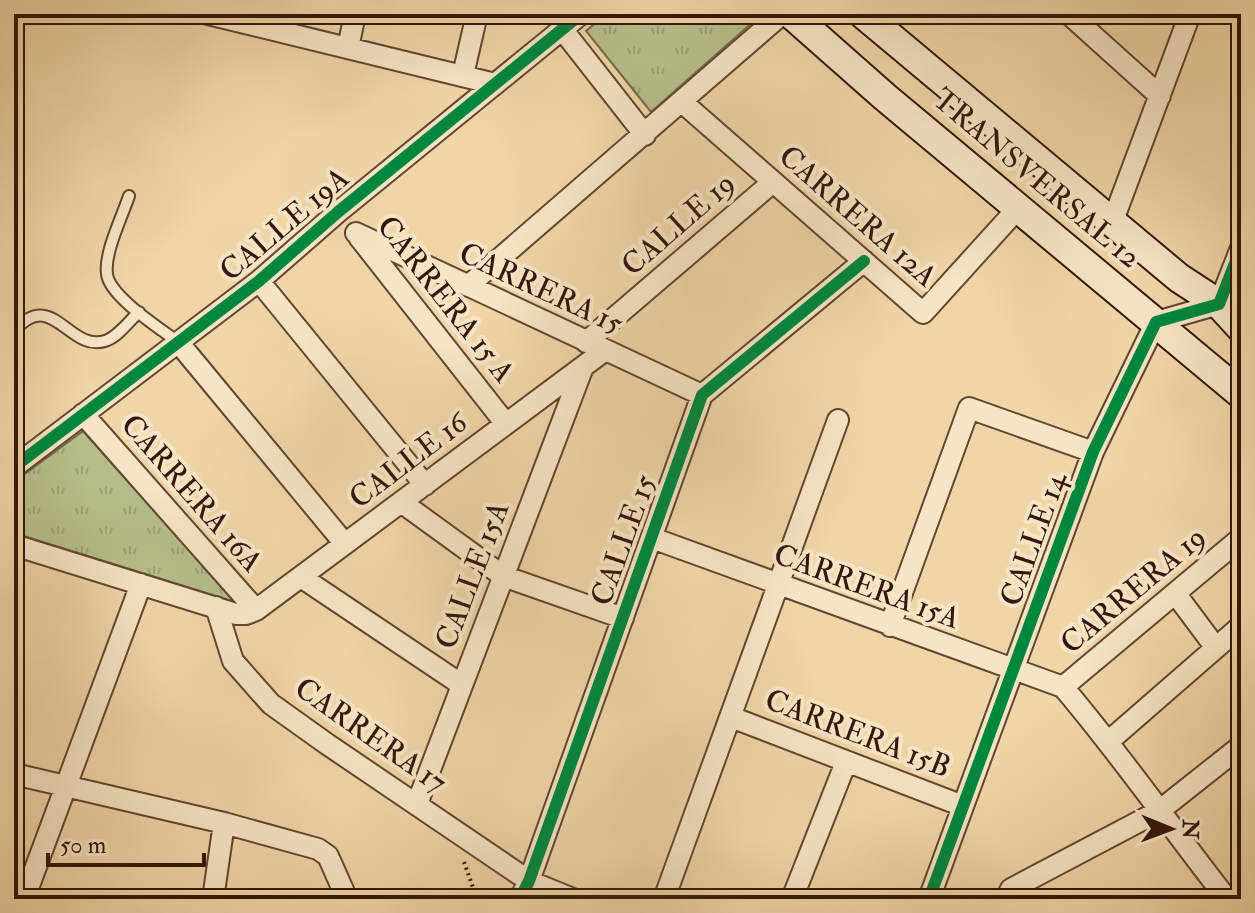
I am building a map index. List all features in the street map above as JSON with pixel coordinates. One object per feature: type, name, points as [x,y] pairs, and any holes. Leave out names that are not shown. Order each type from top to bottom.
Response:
[{"type":"main road","name":"TRANSVERSAL 12","points":[[791,14],[885,97],[1241,394]]},
{"type":"main road","name":"TRANSVERSAL 12","points":[[863,14],[1179,278],[1219,304],[1241,328]]},
{"type":"street","points":[[208,14],[495,84]]},
{"type":"street","points":[[348,48],[355,14]]},
{"type":"street","points":[[463,75],[477,14]]},
{"type":"street","name":"CALLE 19A","points":[[14,467],[259,281],[338,212],[581,14]]},
{"type":"street","points":[[468,286],[782,14]]},
{"type":"street","points":[[1069,14],[1160,96]]},
{"type":"street","points":[[1112,223],[1190,14]]},
{"type":"street","points":[[562,29],[645,135]]},
{"type":"street","name":"CARRERA 12A","points":[[682,102],[923,313],[1019,207]]},
{"type":"street","name":"CALLE 19","points":[[595,347],[773,182]]},
{"type":"street","name":"CARRERA 15 A","points":[[338,212],[506,424]]},
{"type":"street","name":"CARRERA 15","points":[[356,233],[702,395]]},
{"type":"street","points":[[1156,322],[1219,304],[1241,248]]},
{"type":"street","points":[[702,395],[864,261]]},
{"type":"street","points":[[259,281],[425,485]]},
{"type":"street","name":"CALLE 14","points":[[929,899],[1093,452],[1156,322]]},
{"type":"street","points":[[178,342],[345,544]]},
{"type":"street","name":"CALLE 16","points":[[251,612],[583,367],[595,347]]},
{"type":"street","name":"CALLE 15A","points":[[417,804],[583,367]]},
{"type":"street","name":"CALLE 15","points":[[524,890],[702,395]]},
{"type":"street","points":[[890,626],[969,408],[1093,452]]},
{"type":"street","name":"CARRERA 16A","points":[[83,414],[251,612]]},
{"type":"street","points":[[664,899],[838,420]]},
{"type":"street","points":[[401,502],[503,576],[623,618]]},
{"type":"street","name":"CARRERA 15A","points":[[652,538],[1063,687]]},
{"type":"street","name":"CARRERA 19","points":[[1063,687],[1241,538]]},
{"type":"street","points":[[14,545],[216,607],[251,612]]},
{"type":"street","points":[[301,577],[462,685]]},
{"type":"street","points":[[24,899],[141,584]]},
{"type":"street","points":[[1175,593],[1216,648]]},
{"type":"street","name":"CARRERA 17","points":[[216,607],[233,661],[271,704],[417,804],[524,890],[573,899]]},
{"type":"street","points":[[1109,741],[1241,626]]},
{"type":"street","points":[[1063,687],[1109,741],[1227,899]]},
{"type":"street","name":"CARRERA 15B","points":[[731,717],[963,806]]},
{"type":"street","points":[[1006,898],[1011,889],[1159,811],[1241,746]]},
{"type":"street","points":[[792,899],[846,762]]},
{"type":"street","points":[[14,774],[224,823],[318,849],[328,856],[347,899]]},
{"type":"street","points":[[213,899],[224,823]]},
{"type":"lane","points":[[129,196],[109,256],[107,274],[112,287],[178,342]]},
{"type":"lane","points":[[14,331],[24,320],[41,315],[50,317],[82,339],[104,342],[139,312]]},
{"type":"green space","points":[[606,14],[762,14],[651,112],[586,31]]},
{"type":"green space","points":[[83,431],[235,602],[14,533],[14,482]]},
{"type":"cycle path","points":[[14,467],[259,281],[338,212],[581,14]]},
{"type":"cycle path","points":[[929,899],[1093,452],[1156,322],[1219,304],[1241,248]]},
{"type":"cycle path","points":[[520,899],[702,395],[864,261]]}]
